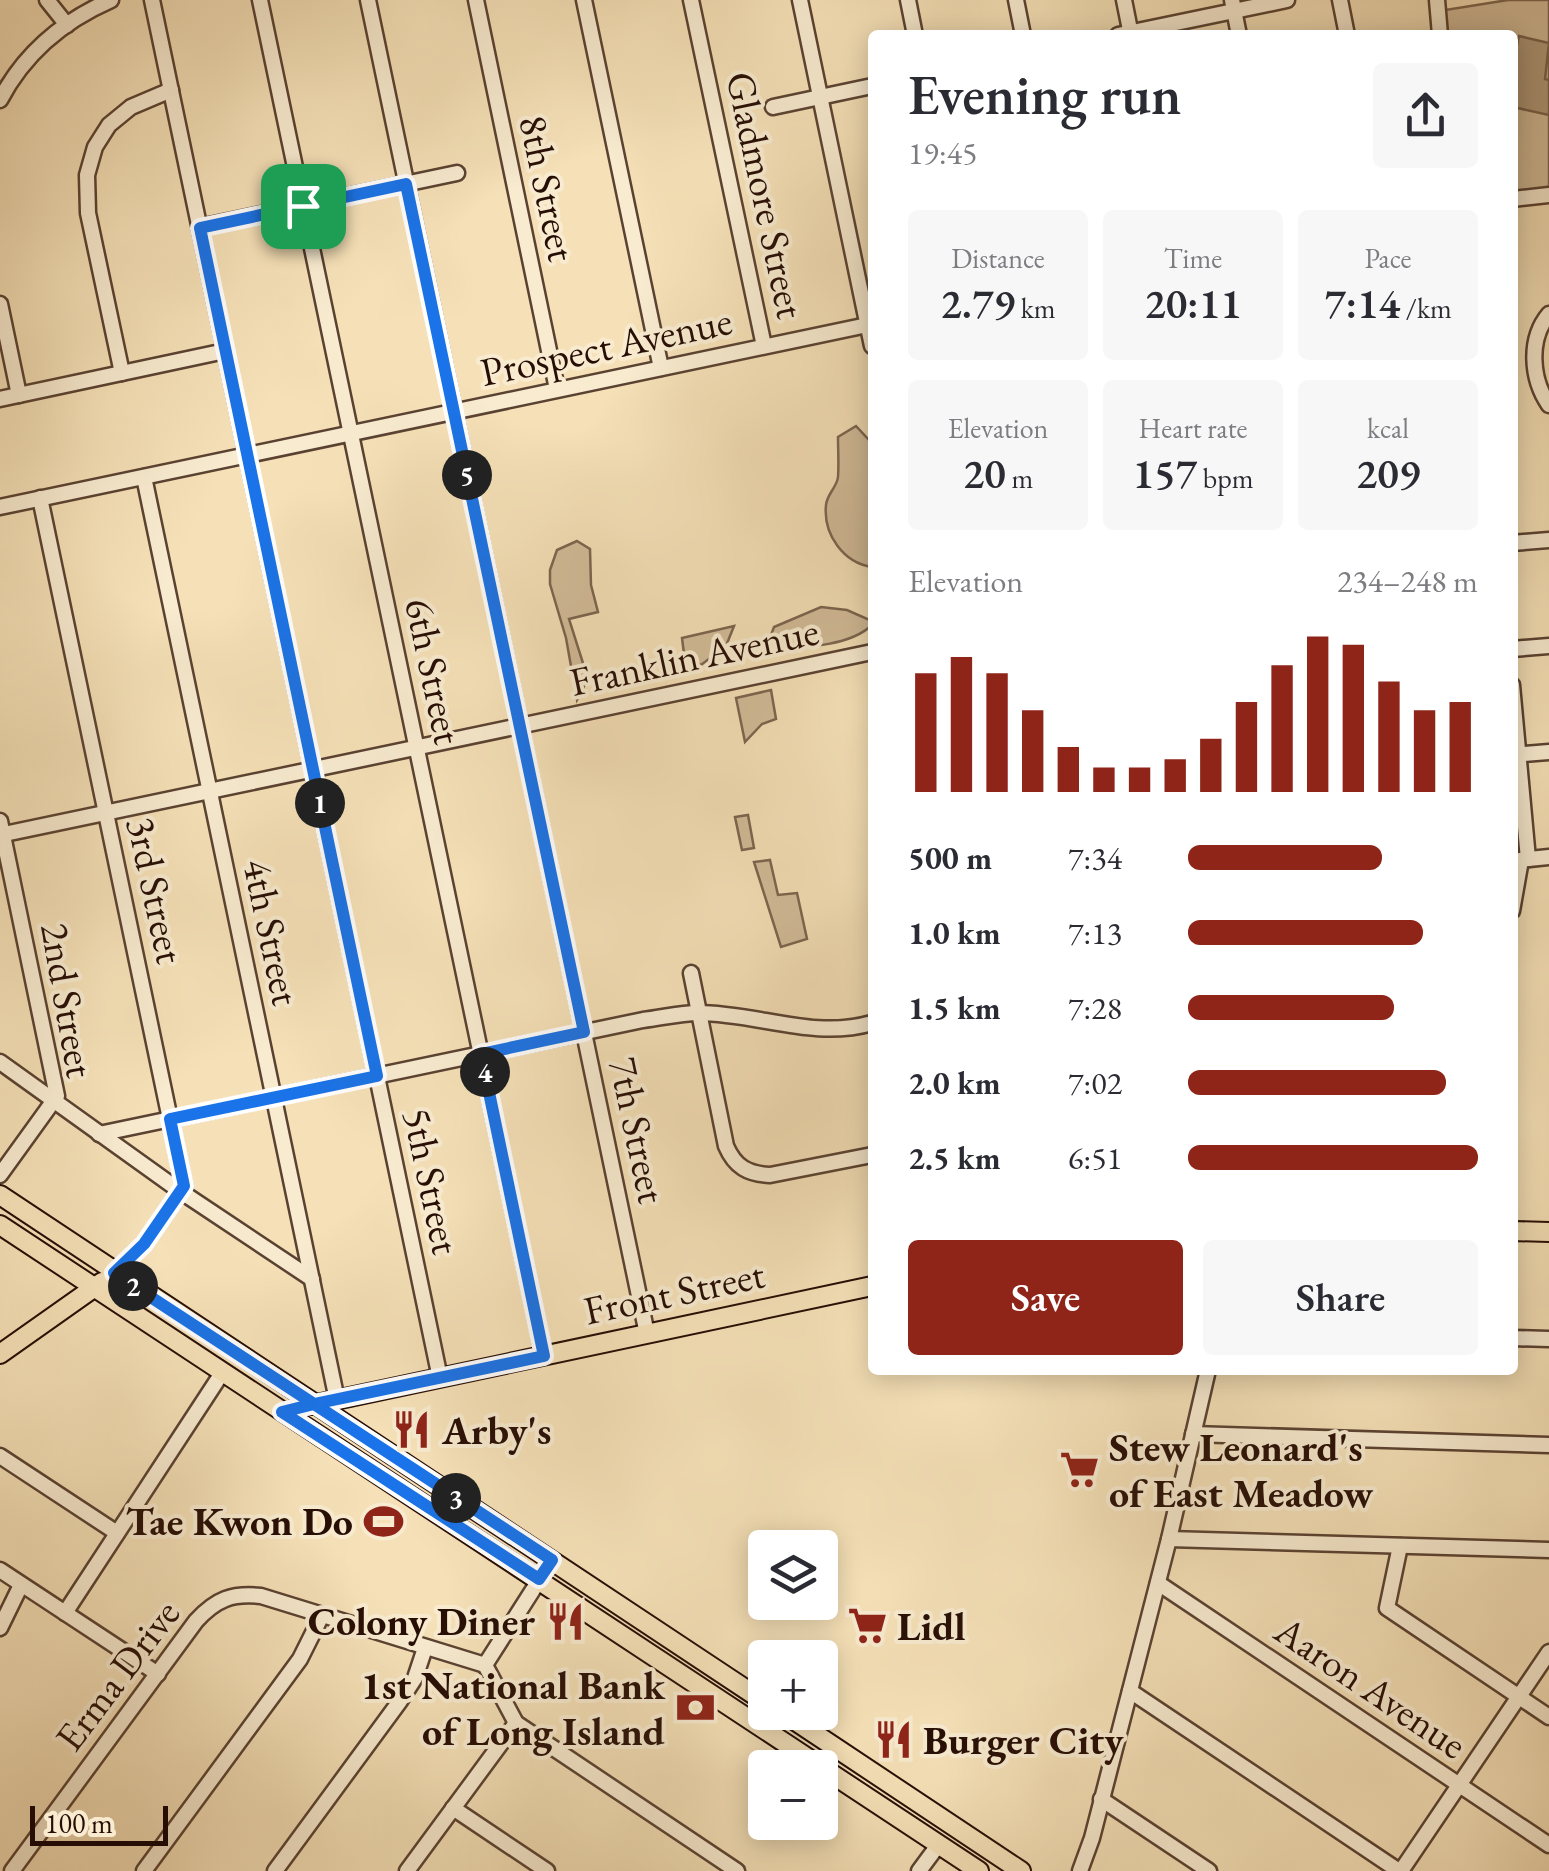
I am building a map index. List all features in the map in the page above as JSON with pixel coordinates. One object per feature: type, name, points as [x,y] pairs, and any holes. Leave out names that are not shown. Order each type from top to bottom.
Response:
[{"type":"main road","points":[[0,1196],[748,1691]]},
{"type":"main road","points":[[0,1224],[979,1871]]},
{"type":"main road","points":[[1518,1231],[1549,1232]]},
{"type":"main road","points":[[0,1354],[114,1273]]},
{"type":"main road","name":"Front Street","points":[[282,1412],[868,1287]]},
{"type":"main road","points":[[809,1730],[1022,1871]]},
{"type":"street","points":[[47,0],[66,25]]},
{"type":"street","points":[[0,99],[29,57],[66,25],[111,0]]},
{"type":"street","name":"5th Street","points":[[152,0],[440,1378]]},
{"type":"street","name":"6th Street","points":[[260,0],[544,1356]]},
{"type":"street","name":"7th Street","points":[[368,0],[647,1334]]},
{"type":"street","name":"8th Street","points":[[476,0],[557,390]]},
{"type":"street","points":[[584,0],[661,368]]},
{"type":"street","name":"Gladmore Street","points":[[691,0],[764,346]]},
{"type":"street","points":[[800,0],[868,315]]},
{"type":"street","points":[[908,0],[915,30]]},
{"type":"street","points":[[1016,0],[1023,30]]},
{"type":"street","points":[[1124,0],[1127,30]]},
{"type":"street","points":[[1142,30],[1233,6],[1286,0]]},
{"type":"street","points":[[1340,0],[1346,30]]},
{"type":"street","points":[[1437,0],[1440,30]]},
{"type":"street","points":[[773,107],[868,87]]},
{"type":"street","points":[[122,373],[88,213],[87,174],[95,147],[109,126],[131,107],[171,90]]},
{"type":"street","points":[[200,228],[457,174]]},
{"type":"street","points":[[1518,199],[1549,196]]},
{"type":"street","points":[[0,304],[19,395]]},
{"type":"street","points":[[1549,314],[1536,333],[1533,349],[1536,372],[1549,405]]},
{"type":"street","name":"Prospect Avenue","points":[[0,507],[868,324]]},
{"type":"street","points":[[0,399],[226,351]]},
{"type":"street","name":"4th Street","points":[[144,477],[337,1400]]},
{"type":"street","name":"3rd Street","points":[[40,498],[184,1186],[180,1191]]},
{"type":"street","points":[[1518,543],[1549,540]]},
{"type":"street","points":[[1518,649],[1549,646]]},
{"type":"street","name":"Franklin Avenue","points":[[1,830],[106,813],[868,653]]},
{"type":"street","points":[[1518,755],[1549,752]]},
{"type":"street","points":[[1518,797],[1521,860],[1549,857]]},
{"type":"street","name":"2nd Street","points":[[0,1175],[57,1096],[1,830]]},
{"type":"street","points":[[691,972],[731,1158],[756,1175],[868,1156]]},
{"type":"street","points":[[99,1134],[584,1032],[699,1013],[814,1030],[868,1024]]},
{"type":"street","points":[[0,1062],[312,1280]]},
{"type":"street","points":[[114,1273],[144,1244],[180,1191]]},
{"type":"street","points":[[1518,1338],[1549,1339]]},
{"type":"street","points":[[65,1613],[222,1373]]},
{"type":"street","points":[[1080,1871],[1089,1850],[1158,1583],[1207,1375]]},
{"type":"street","points":[[1193,1434],[1549,1444]]},
{"type":"street","points":[[0,1456],[116,1532]]},
{"type":"street","points":[[1168,1539],[1549,1550]]},
{"type":"street","points":[[1400,1546],[1386,1608],[1549,1718]]},
{"type":"street","points":[[552,1560],[485,1665],[516,1723],[736,1871]]},
{"type":"street","points":[[0,1570],[158,1674]]},
{"type":"street","name":"Aaron Avenue","points":[[1158,1583],[1549,1845]]},
{"type":"street","points":[[0,1628],[21,1584]]},
{"type":"street","name":"Erma Drive","points":[[12,1871],[208,1608],[228,1596],[261,1596],[485,1665]]},
{"type":"street","points":[[144,1871],[300,1659],[322,1615]]},
{"type":"street","points":[[275,1871],[400,1701],[415,1678],[425,1648]]},
{"type":"street","points":[[1130,1691],[1400,1871],[1549,1652]]},
{"type":"street","points":[[407,1871],[516,1723]]},
{"type":"street","points":[[1101,1799],[1208,1871]]},
{"type":"street","points":[[453,1808],[542,1870]]},
{"type":"street","points":[[919,1871],[938,1844]]},
{"type":"shaded area","points":[[1508,0],[1549,0],[1549,195],[1518,198],[1518,30],[1440,30],[1439,11]]},
{"type":"shaded area","points":[[1519,36],[1549,43],[1545,79],[1549,80],[1549,115],[1518,108]]},
{"type":"shaded area","points":[[856,426],[868,439],[868,566],[844,554],[828,527],[827,501],[838,477],[838,437]]},
{"type":"shaded area","points":[[577,541],[590,549],[591,585],[598,612],[569,619],[588,679],[577,700],[550,570],[557,550]]},
{"type":"shaded area","points":[[821,607],[847,610],[868,619],[868,628],[863,632],[816,646],[780,647],[770,638],[774,627]]},
{"type":"shaded area","points":[[734,626],[726,646],[701,665],[684,654],[682,638]]},
{"type":"shaded area","points":[[771,690],[776,719],[762,724],[745,742],[736,698]]},
{"type":"shaded area","points":[[748,815],[754,848],[742,850],[735,817]]},
{"type":"shaded area","points":[[770,860],[778,895],[797,893],[807,939],[781,947],[754,862]]},
{"type":"place","name":"Arby's","points":[[412,1430]]},
{"type":"place","name":"Stew Leonard's of East Meadow","points":[[1079,1470]]},
{"type":"place","name":"Tae Kwon Do","points":[[383,1521]]},
{"type":"place","name":"Colony Diner","points":[[565,1621]]},
{"type":"place","name":"Lidl","points":[[867,1626]]},
{"type":"place","name":"1st National Bank of Long Island","points":[[695,1708]]},
{"type":"place","name":"Burger City","points":[[893,1740]]},
{"type":"route","points":[[303,206],[200,228],[377,1076],[170,1119],[184,1186],[144,1244],[114,1273],[314,1404],[282,1412],[539,1579],[552,1560],[314,1404],[544,1356],[481,1054],[584,1032],[406,184],[303,206]]}]
